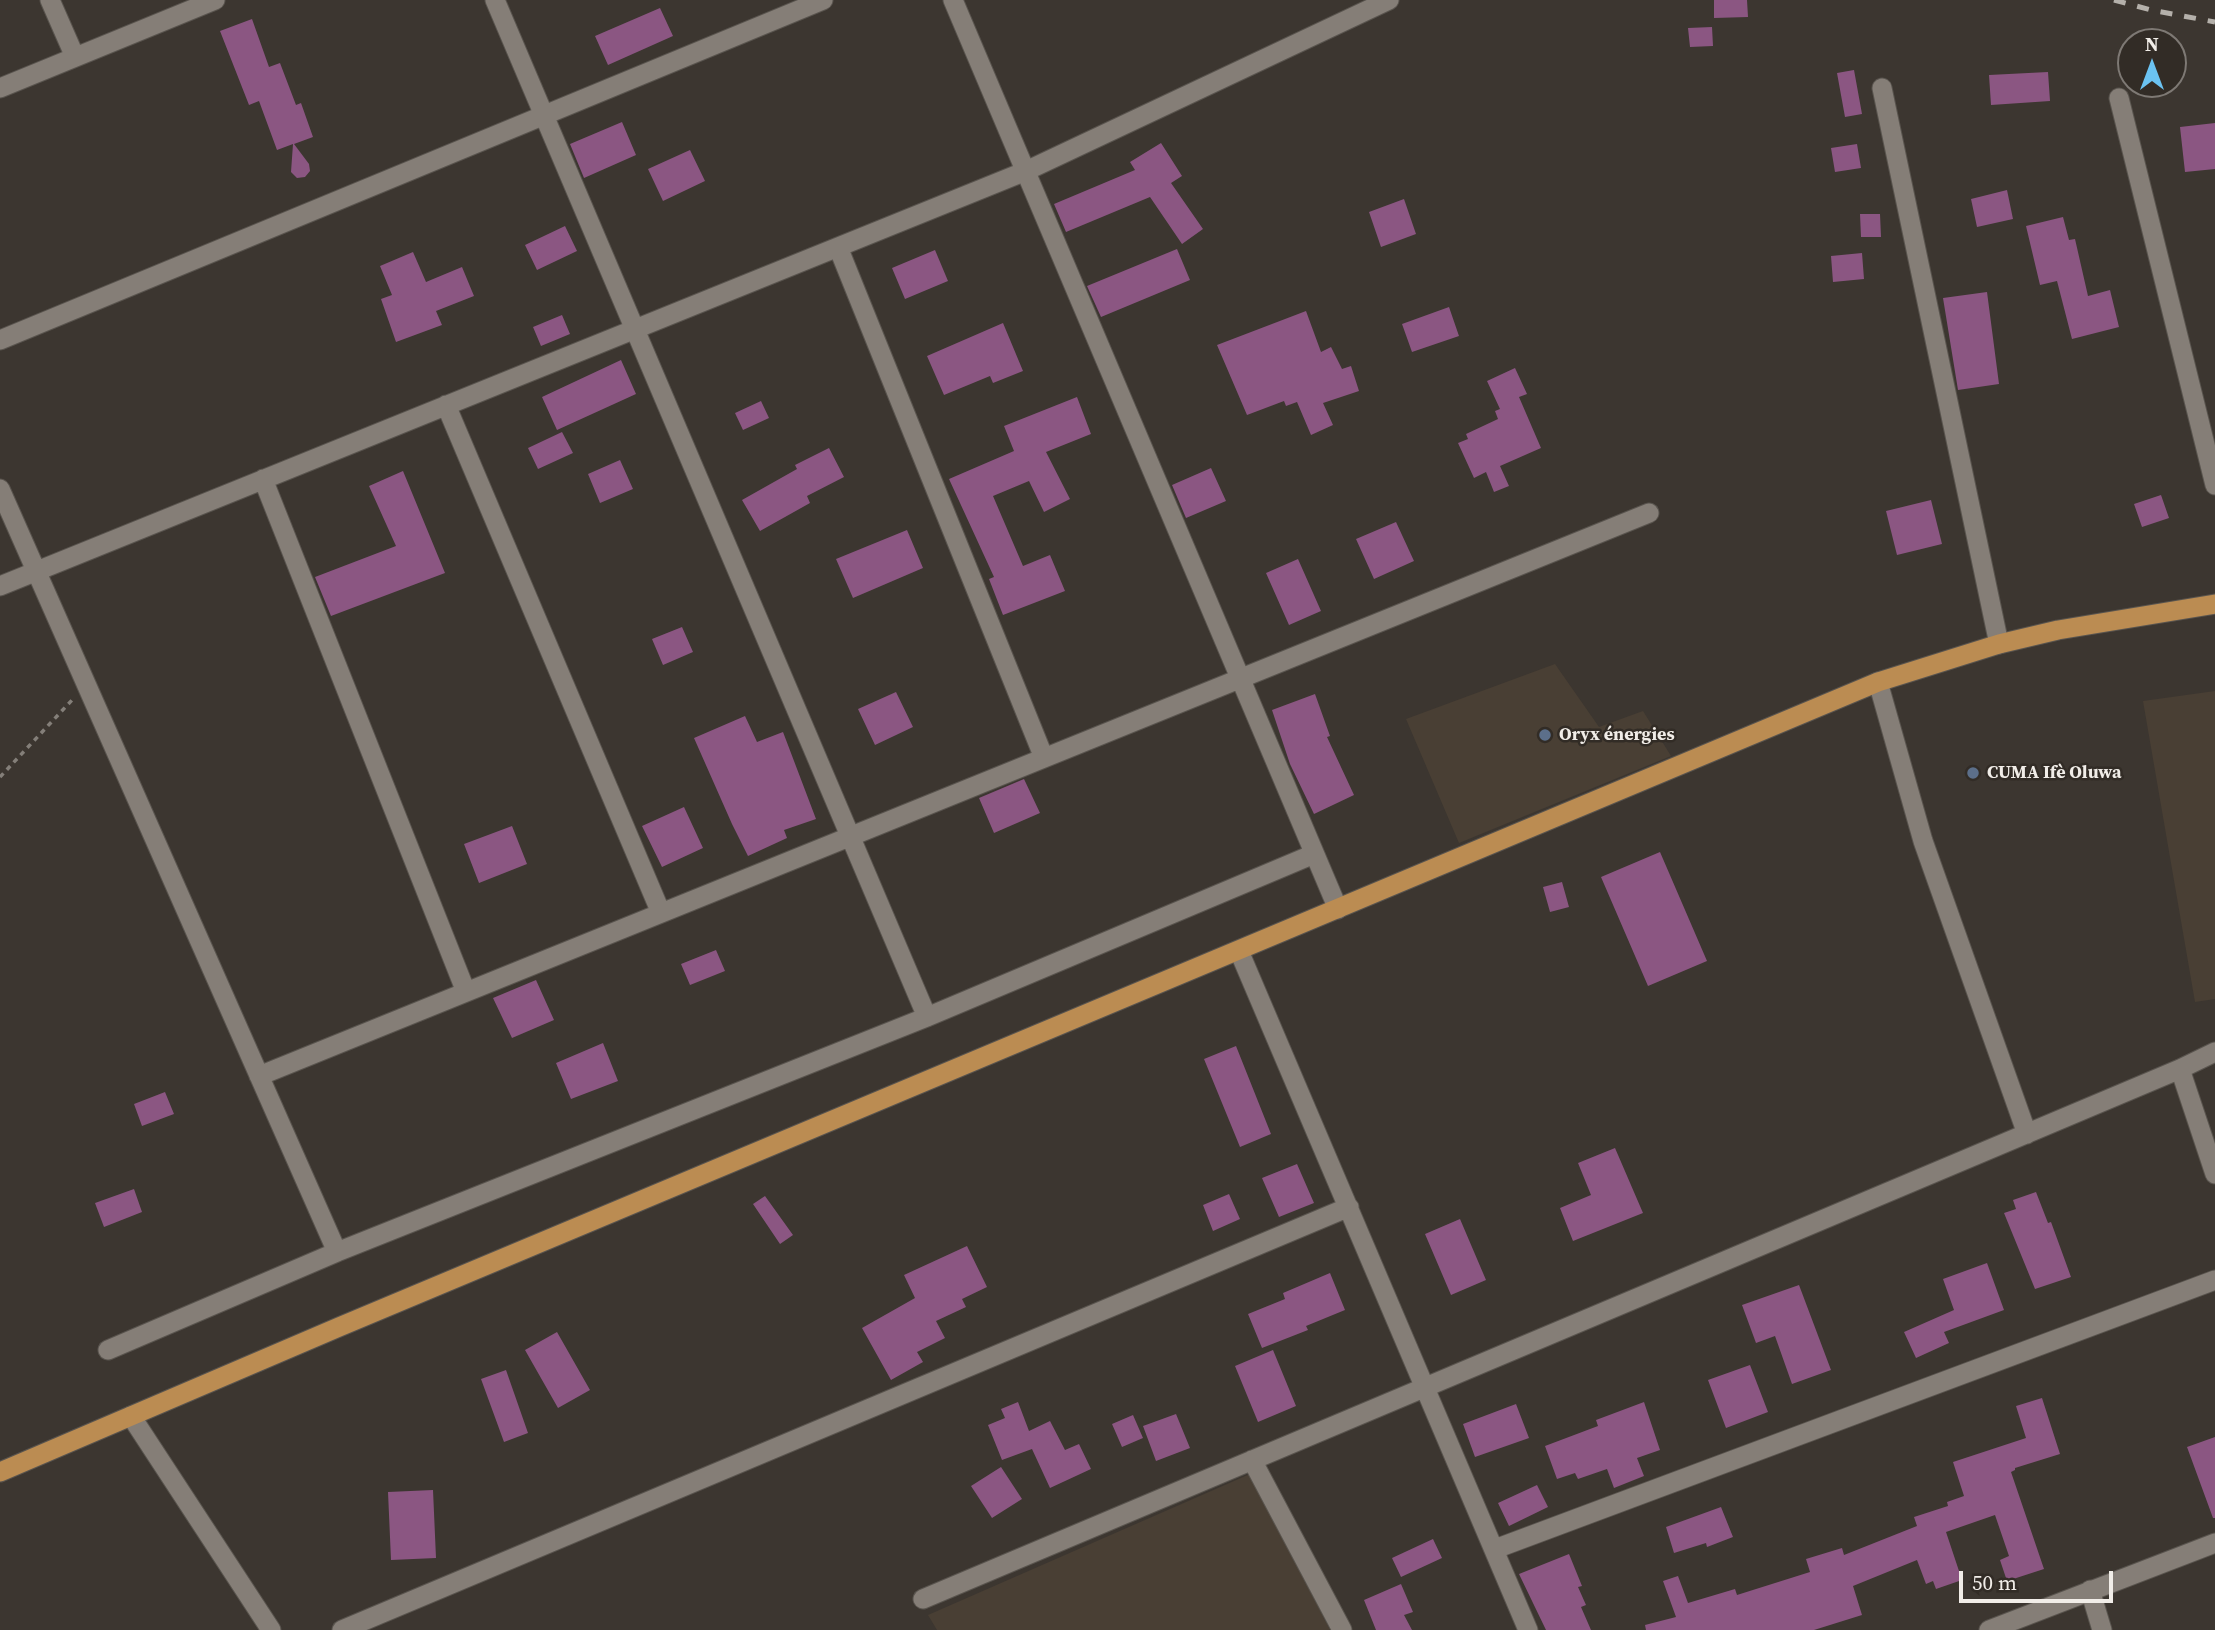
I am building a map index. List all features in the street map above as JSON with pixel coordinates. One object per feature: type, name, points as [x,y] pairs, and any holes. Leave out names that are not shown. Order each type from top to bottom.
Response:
[{"type":"main road","points":[[0,1472],[1878,682],[1999,644],[2058,630],[2215,604]]},
{"type":"street","points":[[50,0],[75,57]]},
{"type":"street","points":[[0,88],[215,0]]},
{"type":"street","points":[[495,0],[927,1017]]},
{"type":"street","points":[[0,340],[823,0]]},
{"type":"street","points":[[954,0],[1338,909]]},
{"type":"street","points":[[0,586],[1026,171],[1389,0]]},
{"type":"street","points":[[1882,88],[1999,644]]},
{"type":"street","points":[[2119,98],[2215,485]]},
{"type":"street","points":[[838,247],[1044,758]]},
{"type":"street","points":[[446,405],[661,913]]},
{"type":"street","points":[[263,479],[466,992]]},
{"type":"street","points":[[0,489],[337,1252]]},
{"type":"street","points":[[259,1076],[1649,513]]},
{"type":"street","points":[[1878,682],[1923,841],[2026,1134]]},
{"type":"street","points":[[108,1350],[337,1252],[927,1017],[1314,854]]},
{"type":"street","points":[[1240,951],[1528,1630]]},
{"type":"street","points":[[923,1599],[2215,1052]]},
{"type":"street","points":[[2180,1069],[2215,1174]]},
{"type":"street","points":[[342,1630],[1349,1207]]},
{"type":"street","points":[[1495,1549],[2215,1280]]},
{"type":"street","points":[[131,1416],[271,1630]]},
{"type":"street","points":[[1252,1460],[1342,1630]]},
{"type":"street","points":[[1989,1630],[2215,1543]]},
{"type":"street","points":[[2090,1590],[2102,1630]]},
{"type":"path","points":[[0,777],[86,685]]},
{"type":"shaded area","points":[[1555,664],[1599,727],[1643,711],[1671,756],[1459,843],[1406,719]]},
{"type":"shaded area","points":[[2215,691],[2215,999],[2195,1002],[2143,701]]},
{"type":"shaded area","points":[[1250,1474],[1330,1630],[937,1630],[928,1615]]},
{"type":"building","points":[[1714,0],[1747,0],[1748,17],[1714,18]]},
{"type":"building","points":[[660,8],[673,36],[608,65],[595,36]]},
{"type":"building","points":[[252,19],[269,67],[280,63],[296,105],[301,103],[313,137],[294,144],[309,164],[310,171],[305,177],[297,178],[291,172],[293,144],[277,150],[259,101],[249,105],[220,31]]},
{"type":"building","points":[[1712,27],[1713,46],[1690,47],[1688,28]]},
{"type":"building","points":[[1854,70],[1862,114],[1845,117],[1837,73]]},
{"type":"building","points":[[2048,72],[2050,101],[1991,105],[1989,75]]},
{"type":"building","points":[[622,122],[636,155],[584,178],[570,144]]},
{"type":"building","points":[[2215,123],[2215,169],[2185,172],[2180,127]]},
{"type":"building","points":[[1161,143],[1182,176],[1171,183],[1203,229],[1182,244],[1150,197],[1066,232],[1054,204],[1135,170],[1130,162]]},
{"type":"building","points":[[1857,144],[1861,168],[1835,172],[1831,148]]},
{"type":"building","points":[[690,150],[705,181],[663,201],[648,169]]},
{"type":"building","points":[[2007,190],[2013,219],[1977,227],[1971,199]]},
{"type":"building","points":[[1404,199],[1416,234],[1381,247],[1369,212]]},
{"type":"building","points":[[1860,214],[1880,214],[1881,237],[1861,237]]},
{"type":"building","points":[[2063,217],[2069,240],[2075,239],[2088,296],[2110,290],[2119,327],[2072,339],[2057,281],[2040,285],[2026,226]]},
{"type":"building","points":[[565,226],[577,251],[537,270],[525,245]]},
{"type":"building","points":[[1177,249],[1190,280],[1101,317],[1087,286]]},
{"type":"building","points":[[935,250],[948,281],[905,299],[892,268]]},
{"type":"building","points":[[413,252],[426,282],[462,267],[474,296],[436,311],[442,325],[396,342],[381,299],[392,295],[380,266]]},
{"type":"building","points":[[1862,253],[1864,279],[1833,282],[1831,256]]},
{"type":"building","points":[[1987,292],[1999,384],[1958,390],[1943,298]]},
{"type":"building","points":[[1449,307],[1459,336],[1412,352],[1402,324]]},
{"type":"building","points":[[1306,311],[1321,352],[1331,347],[1342,369],[1351,366],[1359,391],[1323,403],[1333,425],[1311,435],[1297,402],[1286,406],[1284,401],[1247,415],[1217,345]]},
{"type":"building","points":[[562,315],[570,334],[541,346],[533,327]]},
{"type":"building","points":[[1003,323],[1023,371],[993,383],[990,376],[944,395],[927,356]]},
{"type":"building","points":[[621,360],[636,394],[557,430],[542,397]]},
{"type":"building","points":[[1515,368],[1527,394],[1519,397],[1541,448],[1500,466],[1509,486],[1494,492],[1486,472],[1474,478],[1458,443],[1468,439],[1466,434],[1498,419],[1495,411],[1500,409],[1487,381]]},
{"type":"building","points":[[1077,397],[1091,434],[1046,452],[1070,499],[1044,512],[1029,481],[993,496],[1023,566],[1050,555],[1065,591],[1003,615],[989,579],[994,577],[949,479],[1014,451],[1004,426]]},
{"type":"building","points":[[761,401],[769,418],[743,430],[735,413]]},
{"type":"building","points":[[562,432],[573,453],[538,469],[528,448]]},
{"type":"building","points":[[829,448],[844,477],[807,496],[810,503],[760,531],[742,500],[797,469],[795,465]]},
{"type":"building","points":[[620,460],[633,489],[600,503],[588,474]]},
{"type":"building","points":[[1211,468],[1226,501],[1186,518],[1172,485]]},
{"type":"building","points":[[403,471],[445,573],[331,616],[315,577],[396,546],[369,486]]},
{"type":"building","points":[[2161,495],[2169,518],[2142,527],[2134,504]]},
{"type":"building","points":[[1931,500],[1942,544],[1897,555],[1886,511]]},
{"type":"building","points":[[1396,522],[1414,561],[1374,579],[1356,539]]},
{"type":"building","points":[[907,530],[923,568],[853,598],[836,559]]},
{"type":"building","points":[[1298,559],[1321,611],[1289,625],[1266,573]]},
{"type":"building","points":[[682,627],[693,652],[663,665],[652,639]]},
{"type":"building","points":[[896,692],[913,727],[875,745],[858,709]]},
{"type":"building","points":[[1315,694],[1330,736],[1327,737],[1354,795],[1314,814],[1290,764],[1272,710]]},
{"type":"building","points":[[745,716],[757,742],[783,732],[816,819],[784,830],[787,838],[748,856],[694,738]]},
{"type":"building","points":[[1024,779],[1040,813],[994,833],[979,798]]},
{"type":"building","points":[[684,807],[703,848],[662,867],[642,826]]},
{"type":"building","points":[[512,826],[527,864],[479,883],[464,844]]},
{"type":"building","points":[[1660,852],[1707,961],[1648,986],[1601,877]]},
{"type":"building","points":[[1562,882],[1569,907],[1550,912],[1543,887]]},
{"type":"building","points":[[716,950],[725,971],[690,985],[681,964]]},
{"type":"building","points":[[536,980],[554,1020],[512,1038],[493,998]]},
{"type":"building","points":[[603,1043],[618,1081],[571,1099],[556,1063]]},
{"type":"building","points":[[1236,1046],[1271,1134],[1240,1147],[1204,1059]]},
{"type":"building","points":[[165,1092],[174,1114],[142,1126],[134,1104]]},
{"type":"building","points":[[1615,1148],[1643,1213],[1573,1241],[1560,1208],[1591,1195],[1578,1163]]},
{"type":"building","points":[[1297,1164],[1314,1203],[1279,1217],[1262,1178]]},
{"type":"building","points":[[134,1189],[142,1212],[104,1227],[95,1203]]},
{"type":"building","points":[[2036,1192],[2048,1223],[2051,1222],[2071,1277],[2035,1289],[2004,1213],[2016,1209],[2013,1200]]},
{"type":"building","points":[[1229,1194],[1240,1219],[1213,1231],[1203,1205]]},
{"type":"building","points":[[765,1196],[793,1235],[780,1244],[753,1204]]},
{"type":"building","points":[[1460,1219],[1486,1280],[1451,1295],[1425,1234]]},
{"type":"building","points":[[967,1246],[987,1287],[962,1299],[966,1307],[936,1321],[945,1338],[917,1352],[923,1362],[891,1380],[862,1328],[915,1298],[904,1275]]},
{"type":"building","points":[[1987,1263],[2004,1310],[1944,1332],[1949,1343],[1916,1358],[1904,1332],[1954,1310],[1943,1279]]},
{"type":"building","points":[[1330,1273],[1345,1310],[1306,1326],[1308,1330],[1262,1348],[1248,1314],[1285,1299],[1283,1293]]},
{"type":"building","points":[[1799,1285],[1831,1370],[1792,1384],[1775,1336],[1756,1343],[1742,1305]]},
{"type":"building","points":[[557,1332],[590,1390],[558,1408],[525,1350]]},
{"type":"building","points":[[1273,1350],[1296,1406],[1258,1422],[1235,1366]]},
{"type":"building","points":[[1750,1365],[1768,1412],[1726,1428],[1708,1380]]},
{"type":"building","points":[[506,1370],[528,1433],[504,1442],[481,1379]]},
{"type":"building","points":[[2042,1398],[2060,1454],[2015,1468],[2011,1472],[2044,1569],[2007,1581],[2000,1560],[2009,1556],[1995,1515],[1946,1532],[1962,1580],[1936,1589],[1933,1581],[1926,1584],[1917,1560],[1853,1586],[1862,1615],[1814,1630],[1646,1630],[1645,1625],[1676,1617],[1663,1581],[1678,1576],[1688,1603],[1735,1589],[1737,1595],[1810,1572],[1806,1559],[1842,1548],[1844,1555],[1917,1526],[1914,1517],[1948,1506],[1947,1502],[1964,1496],[1953,1462],[2026,1438],[2016,1406]]},
{"type":"building","points":[[1018,1402],[1029,1431],[1050,1421],[1065,1450],[1079,1444],[1091,1469],[1050,1488],[1032,1449],[1002,1460],[988,1425],[1005,1418],[1001,1409]]},
{"type":"building","points":[[1644,1402],[1660,1450],[1637,1458],[1644,1476],[1614,1488],[1607,1469],[1578,1479],[1575,1473],[1557,1479],[1545,1446],[1598,1426],[1596,1420]]},
{"type":"building","points":[[1516,1404],[1529,1438],[1475,1457],[1463,1424]]},
{"type":"building","points":[[1176,1414],[1190,1448],[1156,1461],[1143,1426]]},
{"type":"building","points":[[1133,1415],[1143,1438],[1122,1447],[1112,1424]]},
{"type":"building","points":[[2215,1437],[2215,1518],[2213,1518],[2187,1447]]},
{"type":"building","points":[[1001,1467],[1022,1499],[992,1518],[971,1486]]},
{"type":"building","points":[[1537,1485],[1548,1507],[1509,1526],[1498,1503]]},
{"type":"building","points":[[433,1490],[436,1558],[391,1560],[388,1492]]},
{"type":"building","points":[[1721,1507],[1733,1537],[1707,1547],[1706,1543],[1674,1553],[1666,1527]]},
{"type":"building","points":[[1433,1539],[1442,1558],[1401,1577],[1392,1558]]},
{"type":"building","points":[[1569,1554],[1582,1586],[1578,1587],[1586,1605],[1581,1607],[1591,1630],[1546,1630],[1519,1574]]},
{"type":"building","points":[[1401,1584],[1413,1612],[1404,1615],[1412,1630],[1376,1630],[1364,1600]]},
{"type":"railway","points":[[2114,0],[2215,22]]},
{"type":"place","name":"Oryx énergies","points":[[1545,735]]},
{"type":"place","name":"CUMA Ifè Oluwa","points":[[1973,773]]}]
